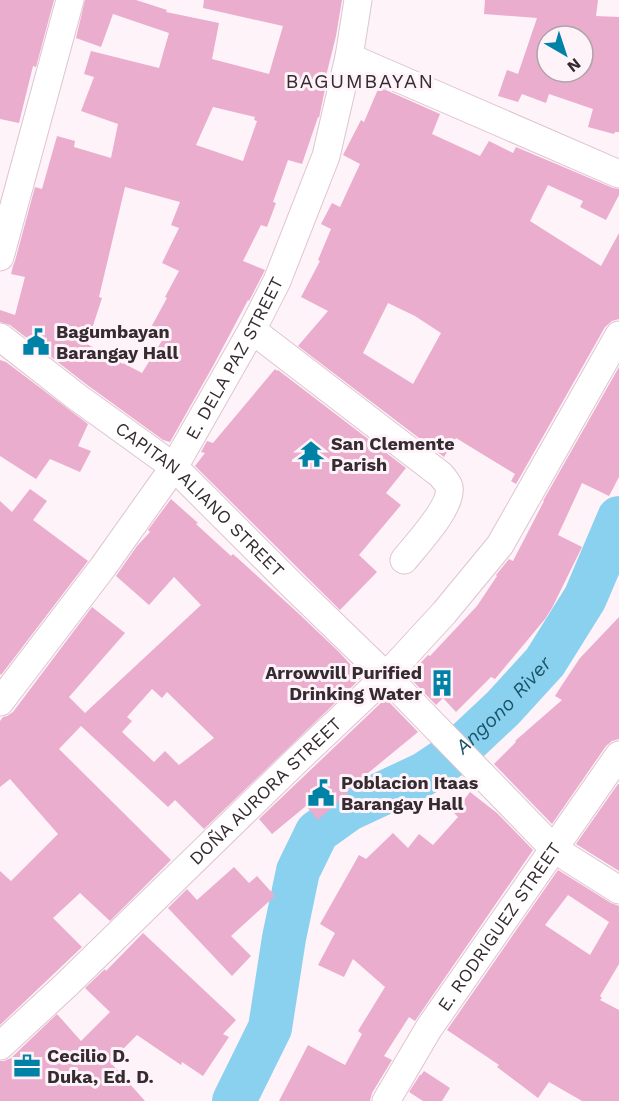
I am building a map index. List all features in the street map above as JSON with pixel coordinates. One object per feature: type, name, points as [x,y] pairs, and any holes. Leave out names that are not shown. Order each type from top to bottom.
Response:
[{"type":"street","points":[[0,257],[70,0]]},
{"type":"street","name":"E. DELA PAZ STREET","points":[[0,702],[103,567],[174,467],[252,330],[277,281],[326,156],[349,57],[358,0]]},
{"type":"street","points":[[349,57],[619,174]]},
{"type":"street","points":[[252,330],[441,476],[448,485],[449,496],[441,514],[404,560]]},
{"type":"street","name":"DOÑA AURORA STREET","points":[[0,1046],[386,676],[444,613],[500,545],[619,335]]},
{"type":"street","name":"CAPITAN ALIANO STREET","points":[[0,337],[77,398],[174,467],[386,676],[554,849],[619,890]]},
{"type":"street","name":"E. RODRIGUEZ STREET","points":[[386,1101],[429,1028],[619,755]]},
{"type":"building","points":[[0,0],[54,0],[36,67],[33,66],[19,123],[0,119]]},
{"type":"building","points":[[85,0],[136,0],[167,10],[166,12],[219,23],[212,59],[269,74],[283,26],[203,8],[204,0],[342,0],[323,88],[325,89],[319,118],[302,164],[288,160],[267,227],[261,225],[243,261],[265,270],[170,442],[163,440],[86,384],[10,325],[0,322],[0,310],[15,315],[25,277],[11,274],[35,187],[42,189],[57,136],[75,141],[74,147],[111,158],[118,124],[81,111],[94,77],[84,74],[91,51],[159,68],[169,33],[113,14],[101,47],[76,38]],"holes":[[[213,107],[255,117],[254,120],[257,121],[243,161],[196,145]],[[125,187],[180,202],[171,225],[179,228],[162,263],[179,271],[149,331],[163,339],[142,373],[87,344],[102,298],[99,297]]]},
{"type":"building","points":[[485,0],[598,0],[596,16],[619,17],[619,132],[614,134],[588,127],[593,109],[549,94],[546,103],[522,94],[518,102],[498,96],[507,70],[518,74],[537,18],[484,14]]},
{"type":"building","points":[[379,87],[440,114],[432,134],[480,156],[489,141],[513,153],[516,147],[619,189],[619,195],[606,220],[580,207],[583,201],[548,185],[530,221],[601,266],[619,233],[619,319],[605,327],[516,484],[511,481],[515,474],[456,438],[444,457],[298,346],[328,311],[301,297],[320,261],[318,260],[331,229],[321,224],[332,203],[340,207],[360,164],[343,155],[361,120],[364,122]],"holes":[[[388,303],[415,316],[441,333],[413,384],[363,353]]]},
{"type":"building","points":[[0,360],[6,362],[88,424],[78,446],[91,451],[80,472],[50,459],[36,479],[0,456]]},
{"type":"building","points":[[619,367],[619,477],[609,496],[582,483],[558,535],[582,547],[552,608],[495,679],[491,677],[456,712],[443,698],[436,705],[409,677],[477,606],[509,559],[513,561],[543,501]]},
{"type":"building","points":[[275,369],[406,468],[386,493],[401,505],[359,555],[377,572],[340,610],[195,466],[205,453],[201,452],[207,441],[213,443]]},
{"type":"building","points":[[30,489],[47,501],[33,520],[88,561],[1,675],[0,501],[12,512]]},
{"type":"building","points":[[171,499],[231,556],[233,554],[297,612],[362,677],[204,829],[175,800],[168,807],[81,726],[59,749],[171,860],[110,921],[80,893],[53,918],[82,947],[0,1025],[0,871],[11,881],[58,834],[10,779],[0,787],[0,721],[13,712],[92,607],[125,633],[69,697],[85,713],[201,605],[174,577],[149,605],[116,576],[150,532],[148,530]],"holes":[[[152,689],[162,698],[167,692],[214,738],[179,765],[165,751],[154,762],[122,732],[132,721],[127,717]]]},
{"type":"building","points":[[619,617],[619,739],[606,746],[552,824],[494,764],[515,741],[562,700],[555,696],[580,658]]},
{"type":"building","points":[[386,699],[418,732],[362,778],[318,820],[306,806],[272,834],[259,819]]},
{"type":"building","points":[[619,784],[619,871],[576,844]]},
{"type":"building","points":[[470,792],[497,813],[533,850],[415,1021],[409,1017],[384,1056],[392,1060],[372,1093],[370,1101],[279,1101],[308,1045],[345,1065],[362,1034],[358,1031],[385,987],[353,959],[344,977],[318,965],[335,933],[320,924],[359,855],[366,859],[393,833],[408,848],[419,834],[433,845],[458,817],[454,813]]},
{"type":"building","points":[[234,867],[249,883],[257,876],[275,896],[231,936],[251,956],[232,976],[168,908],[187,889],[197,900]]},
{"type":"building","points":[[558,870],[619,906],[619,964],[600,996],[602,998],[600,1000],[619,1010],[619,1101],[582,1101],[549,1082],[538,1098],[497,1067],[499,1065],[447,1030]],"holes":[[[568,895],[609,922],[590,955],[545,925]]]},
{"type":"building","points":[[143,933],[236,1020],[223,1034],[229,1037],[203,1076],[182,1062],[181,1065],[137,1035],[110,1062],[145,1101],[0,1101],[0,1061],[11,1058],[57,1014],[81,1041],[110,1012],[85,988],[105,969],[106,971]]},
{"type":"building","points":[[424,1071],[450,1088],[442,1101],[423,1101],[409,1092]]},
{"type":"waterway","name":"Angono River","points":[[234,1101],[270,1028],[284,938],[298,871],[317,832],[349,809],[424,774],[454,754],[503,708],[545,662],[585,598],[619,518]]},
{"type":"place","name":"Bagumbayan Barangay Hall","points":[[36,342]]},
{"type":"place","name":"San Clemente Parish","points":[[311,454]]},
{"type":"place","name":"Arrowvill Purified Drinking Water","points":[[442,683]]},
{"type":"place","name":"Poblacion Itaas Barangay Hall","points":[[321,793]]},
{"type":"place","name":"Cecilio D. Duka, Ed. D.","points":[[27,1066]]},
{"type":"district","name":"BAGUMBAYAN","points":[[360,81]]}]
